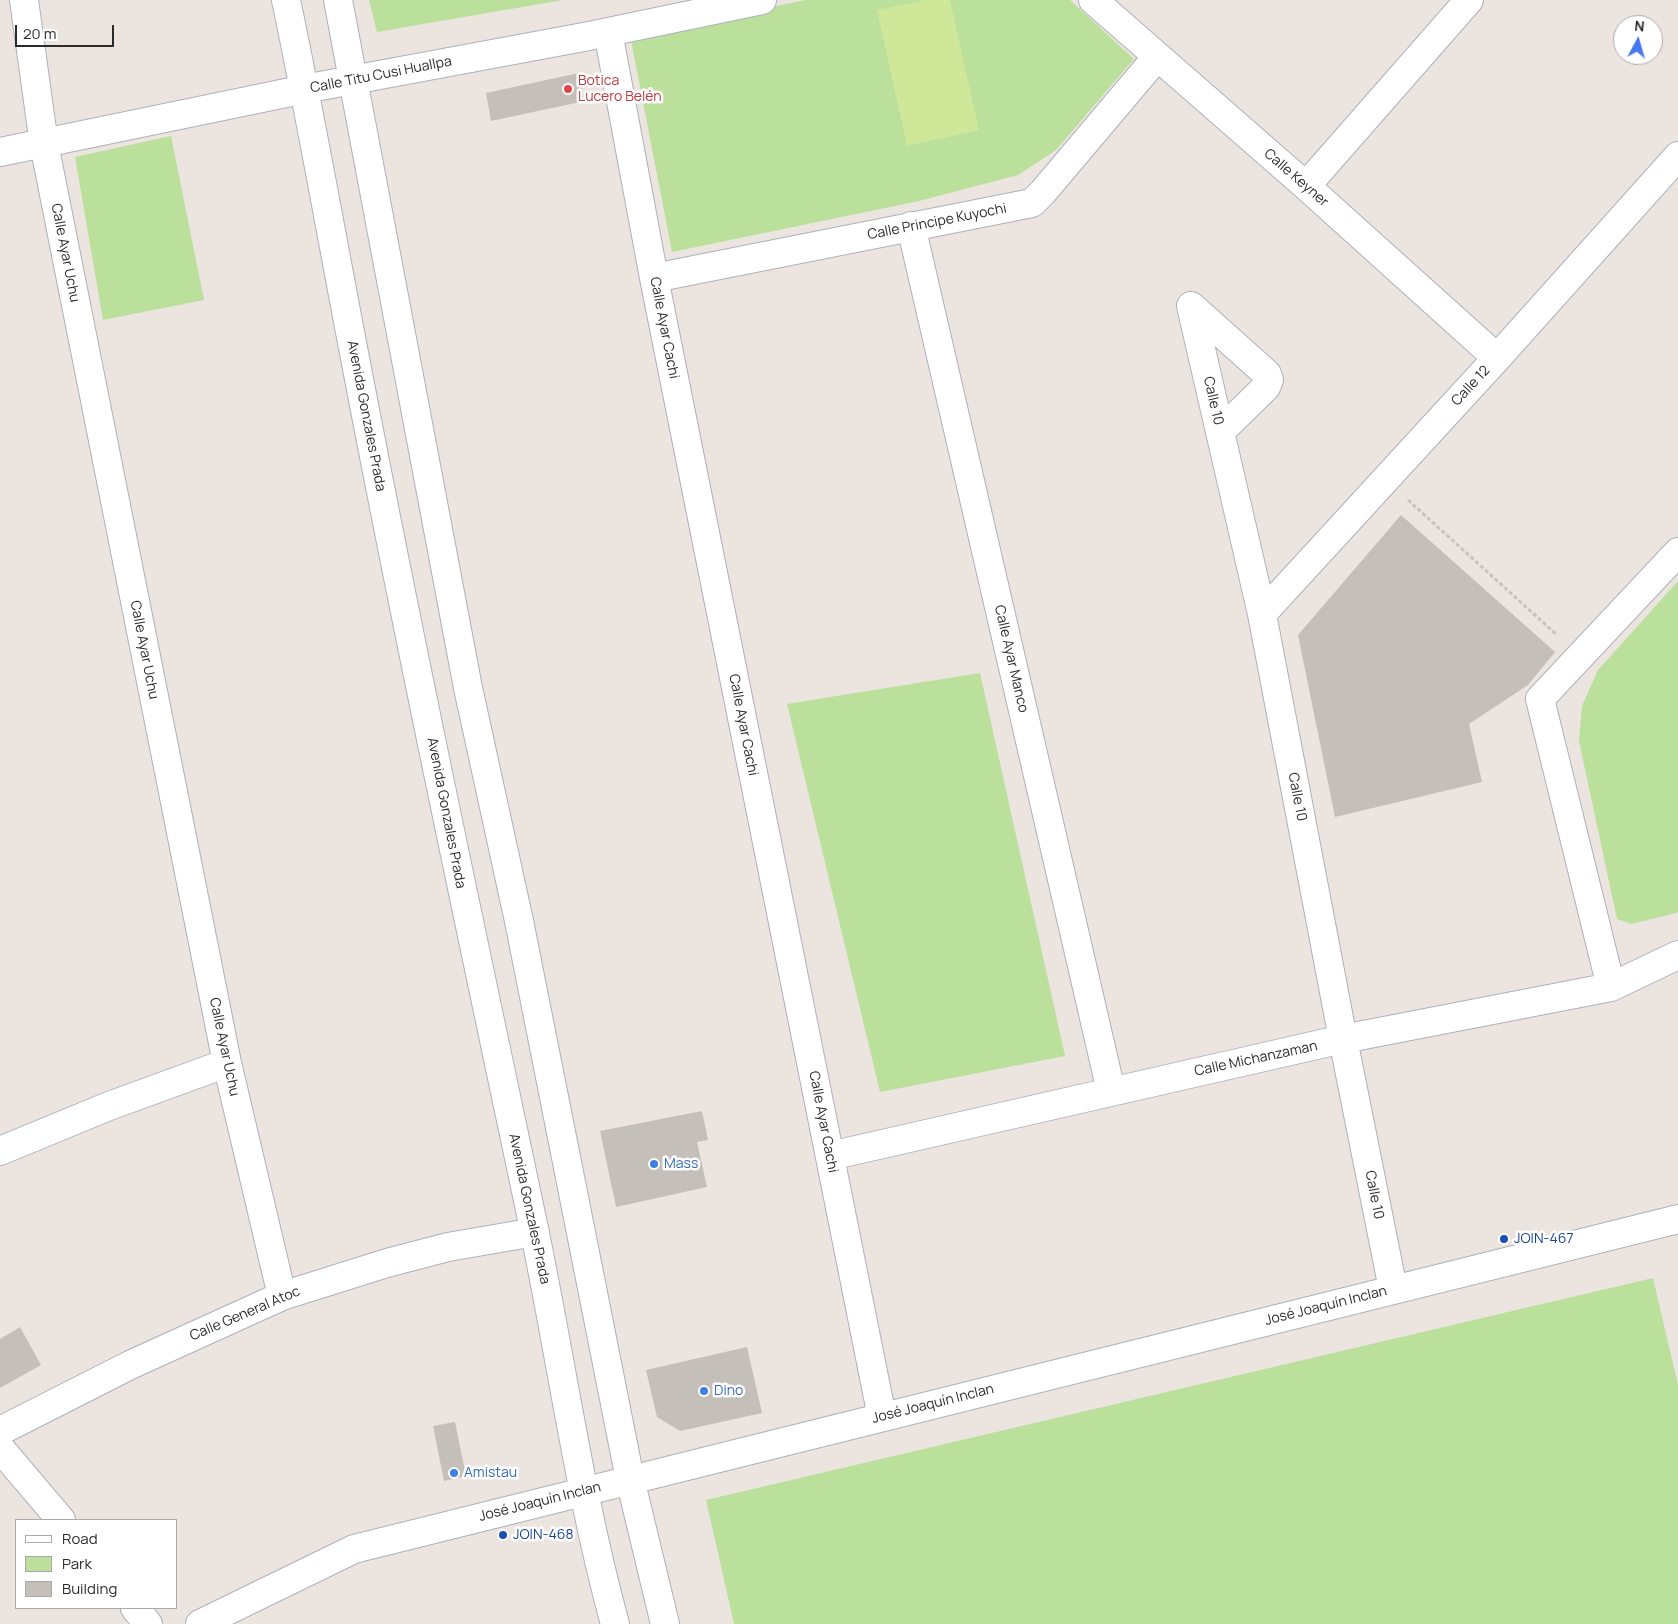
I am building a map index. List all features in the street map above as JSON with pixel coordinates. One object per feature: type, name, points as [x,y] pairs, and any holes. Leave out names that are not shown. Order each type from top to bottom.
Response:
[{"type":"street","name":"Calle Ayar Uchu","points":[[24,0],[44,144],[227,1063],[282,1296]]},
{"type":"street","name":"Avenida Gonzales Prada","points":[[286,0],[368,424],[468,923],[534,1232],[583,1491],[614,1624]]},
{"type":"street","points":[[338,0],[468,688],[519,921],[630,1479],[664,1624]]},
{"type":"street","name":"Calle Titu Cusi Huallpa","points":[[0,152],[304,89],[608,32],[762,0]]},
{"type":"street","name":"Calle Keyner","points":[[1093,0],[1306,186],[1497,358]]},
{"type":"street","points":[[1306,186],[1469,0]]},
{"type":"street","name":"Calle Ayar Cachi","points":[[608,32],[654,278],[882,1417]]},
{"type":"street","name":"Calle Principe Kuyochi","points":[[654,278],[1032,203],[1157,57]]},
{"type":"street","name":"Calle 12","points":[[1262,614],[1497,358],[1678,156]]},
{"type":"street","name":"Calle Ayar Manco","points":[[911,226],[1111,1091]]},
{"type":"street","name":"Calle 10","points":[[1220,432],[1266,387],[1269,380],[1267,374],[1192,306],[1220,432],[1262,614],[1393,1289]]},
{"type":"street","points":[[1611,987],[1540,699],[1678,552]]},
{"type":"street","name":"Calle Michanzaman","points":[[830,1156],[1343,1039],[1611,987],[1678,955]]},
{"type":"street","points":[[0,1151],[110,1106],[227,1063]]},
{"type":"street","name":"José Joaquín Inclan","points":[[200,1624],[354,1549],[1393,1289],[1677,1222]]},
{"type":"street","name":"Calle General Atoc","points":[[0,1432],[130,1365],[282,1296],[387,1263],[448,1247],[534,1232]]},
{"type":"street","points":[[0,1448],[60,1519]]},
{"type":"street","points":[[136,1609],[148,1624]]},
{"type":"path","points":[[1385,479],[1580,656]]},
{"type":"green space","points":[[369,0],[563,0],[377,32]]},
{"type":"green space","points":[[806,0],[1070,0],[1134,59],[1056,150],[1018,175],[919,201],[672,252],[630,35]]},
{"type":"green space","points":[[925,0],[950,0],[979,130],[907,146],[877,10]]},
{"type":"green space","points":[[171,136],[204,300],[103,320],[75,157]]},
{"type":"green space","points":[[1678,581],[1678,912],[1631,924],[1617,919],[1579,741],[1582,706],[1598,670]]},
{"type":"green space","points":[[980,673],[1065,1056],[880,1092],[787,704]]},
{"type":"green space","points":[[1653,1278],[1678,1385],[1678,1624],[734,1624],[706,1500]]},
{"type":"building","points":[[579,73],[585,101],[491,121],[486,93]]},
{"type":"building","points":[[1401,515],[1555,652],[1528,685],[1469,724],[1482,782],[1335,817],[1298,635]]},
{"type":"building","name":"Mass","points":[[702,1111],[708,1140],[697,1142],[707,1187],[616,1207],[600,1131]]},
{"type":"building","points":[[20,1327],[41,1365],[0,1388],[0,1339]]},
{"type":"building","name":"Dino","points":[[747,1347],[762,1413],[680,1431],[657,1417],[646,1370]]},
{"type":"building","points":[[455,1422],[466,1476],[444,1481],[433,1426]]},
{"type":"place","name":"Botica Lucero Belén","points":[[568,89]]},
{"type":"place","name":"Mass","points":[[654,1164]]},
{"type":"place","name":"JOIN-467","points":[[1504,1239]]},
{"type":"place","name":"Dino","points":[[704,1391]]},
{"type":"place","name":"Amistau","points":[[454,1473]]},
{"type":"place","name":"JOIN-468","points":[[503,1535]]}]
